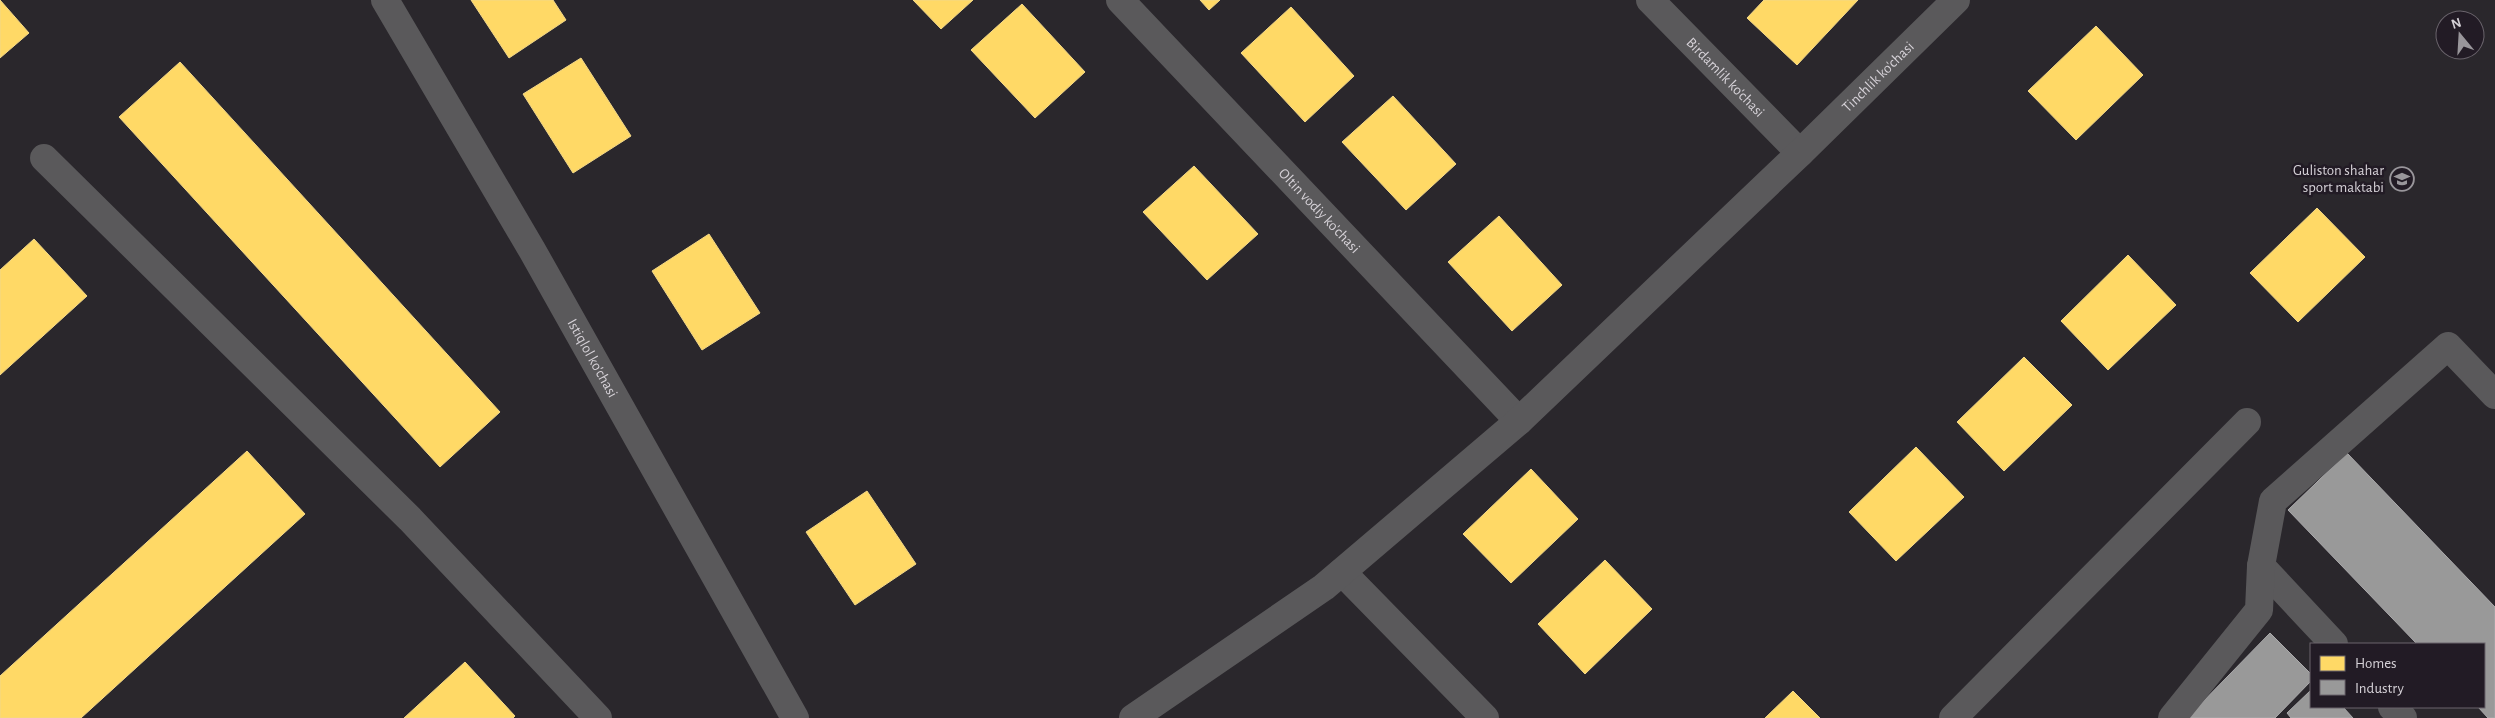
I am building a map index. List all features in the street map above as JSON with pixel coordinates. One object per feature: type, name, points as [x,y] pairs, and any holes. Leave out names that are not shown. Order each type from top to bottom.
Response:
[{"type":"street","name":"Istiqlol ko'chasi","points":[[385,0],[532,250],[795,718]]},
{"type":"street","name":"Oltin vodiy ko'chasi","points":[[1120,0],[1518,421]]},
{"type":"street","name":"Birdamlik ko'chasi","points":[[1650,0],[1800,153]]},
{"type":"street","name":"Tinchlik ko'chasi","points":[[1133,718],[1324,587],[1518,421],[1800,153],[1956,0]]},
{"type":"street","points":[[44,158],[410,519],[598,718]]},
{"type":"street","points":[[2172,718],[2259,610],[2261,566],[2273,501],[2448,346],[2495,395]]},
{"type":"street","points":[[1953,718],[2247,422]]},
{"type":"street","points":[[2261,566],[2333,643]]},
{"type":"street","points":[[1342,572],[1484,718]]},
{"type":"street","points":[[2393,708],[2403,718]]},
{"type":"building: Homes","points":[[0,0],[29,33],[0,58]]},
{"type":"building: Homes","points":[[471,0],[553,0],[566,20],[509,58]]},
{"type":"building: Homes","points":[[913,0],[973,0],[941,29]]},
{"type":"building: Homes","points":[[1200,0],[1220,0],[1209,10]]},
{"type":"building: Homes","points":[[1764,0],[1858,0],[1797,65],[1747,18]]},
{"type":"building: Homes","points":[[1022,4],[1085,72],[1035,118],[971,50]]},
{"type":"building: Homes","points":[[1291,7],[1354,76],[1305,122],[1241,53]]},
{"type":"building: Homes","points":[[2096,26],[2143,75],[2076,140],[2028,91]]},
{"type":"building: Homes","points":[[581,58],[631,136],[573,173],[523,94]]},
{"type":"building: Homes","points":[[180,62],[500,412],[440,467],[119,117]]},
{"type":"building: Homes","points":[[1393,96],[1456,164],[1406,210],[1342,142]]},
{"type":"building: Homes","points":[[1194,166],[1258,234],[1207,280],[1143,212]]},
{"type":"building: Homes","points":[[2317,208],[2365,257],[2298,322],[2250,273]]},
{"type":"building: Homes","points":[[1499,216],[1562,285],[1512,331],[1448,262]]},
{"type":"building: Homes","points":[[709,234],[760,313],[702,350],[652,271]]},
{"type":"building: Homes","points":[[34,239],[87,296],[0,375],[0,270]]},
{"type":"building: Homes","points":[[2128,255],[2176,305],[2108,370],[2061,321]]},
{"type":"building: Homes","points":[[2024,357],[2072,405],[2004,471],[1957,422]]},
{"type":"building: Homes","points":[[1916,447],[1964,497],[1896,561],[1849,512]]},
{"type":"building: Homes","points":[[247,451],[305,514],[81,718],[0,718],[0,676]]},
{"type":"building: Homes","points":[[1531,469],[1578,519],[1511,583],[1463,534]]},
{"type":"building: Homes","points":[[867,491],[916,564],[855,605],[806,532]]},
{"type":"building: Homes","points":[[1605,560],[1652,609],[1585,674],[1538,624]]},
{"type":"building: Homes","points":[[465,662],[515,716],[513,718],[404,718]]},
{"type":"building: Homes","points":[[1793,691],[1820,718],[1765,718]]},
{"type":"building: Industry","points":[[2347,453],[2495,607],[2495,718],[2488,718],[2479,708],[2485,708],[2485,643],[2416,643],[2288,510]]},
{"type":"building: Industry","points":[[2270,633],[2310,673],[2310,682],[2275,718],[2187,718]]},
{"type":"building: Industry","points":[[2310,691],[2310,708],[2344,708],[2353,718],[2291,718],[2287,713]]},
{"type":"place","name":"Guliston shahar sport maktabi","points":[[2402,179]]}]
